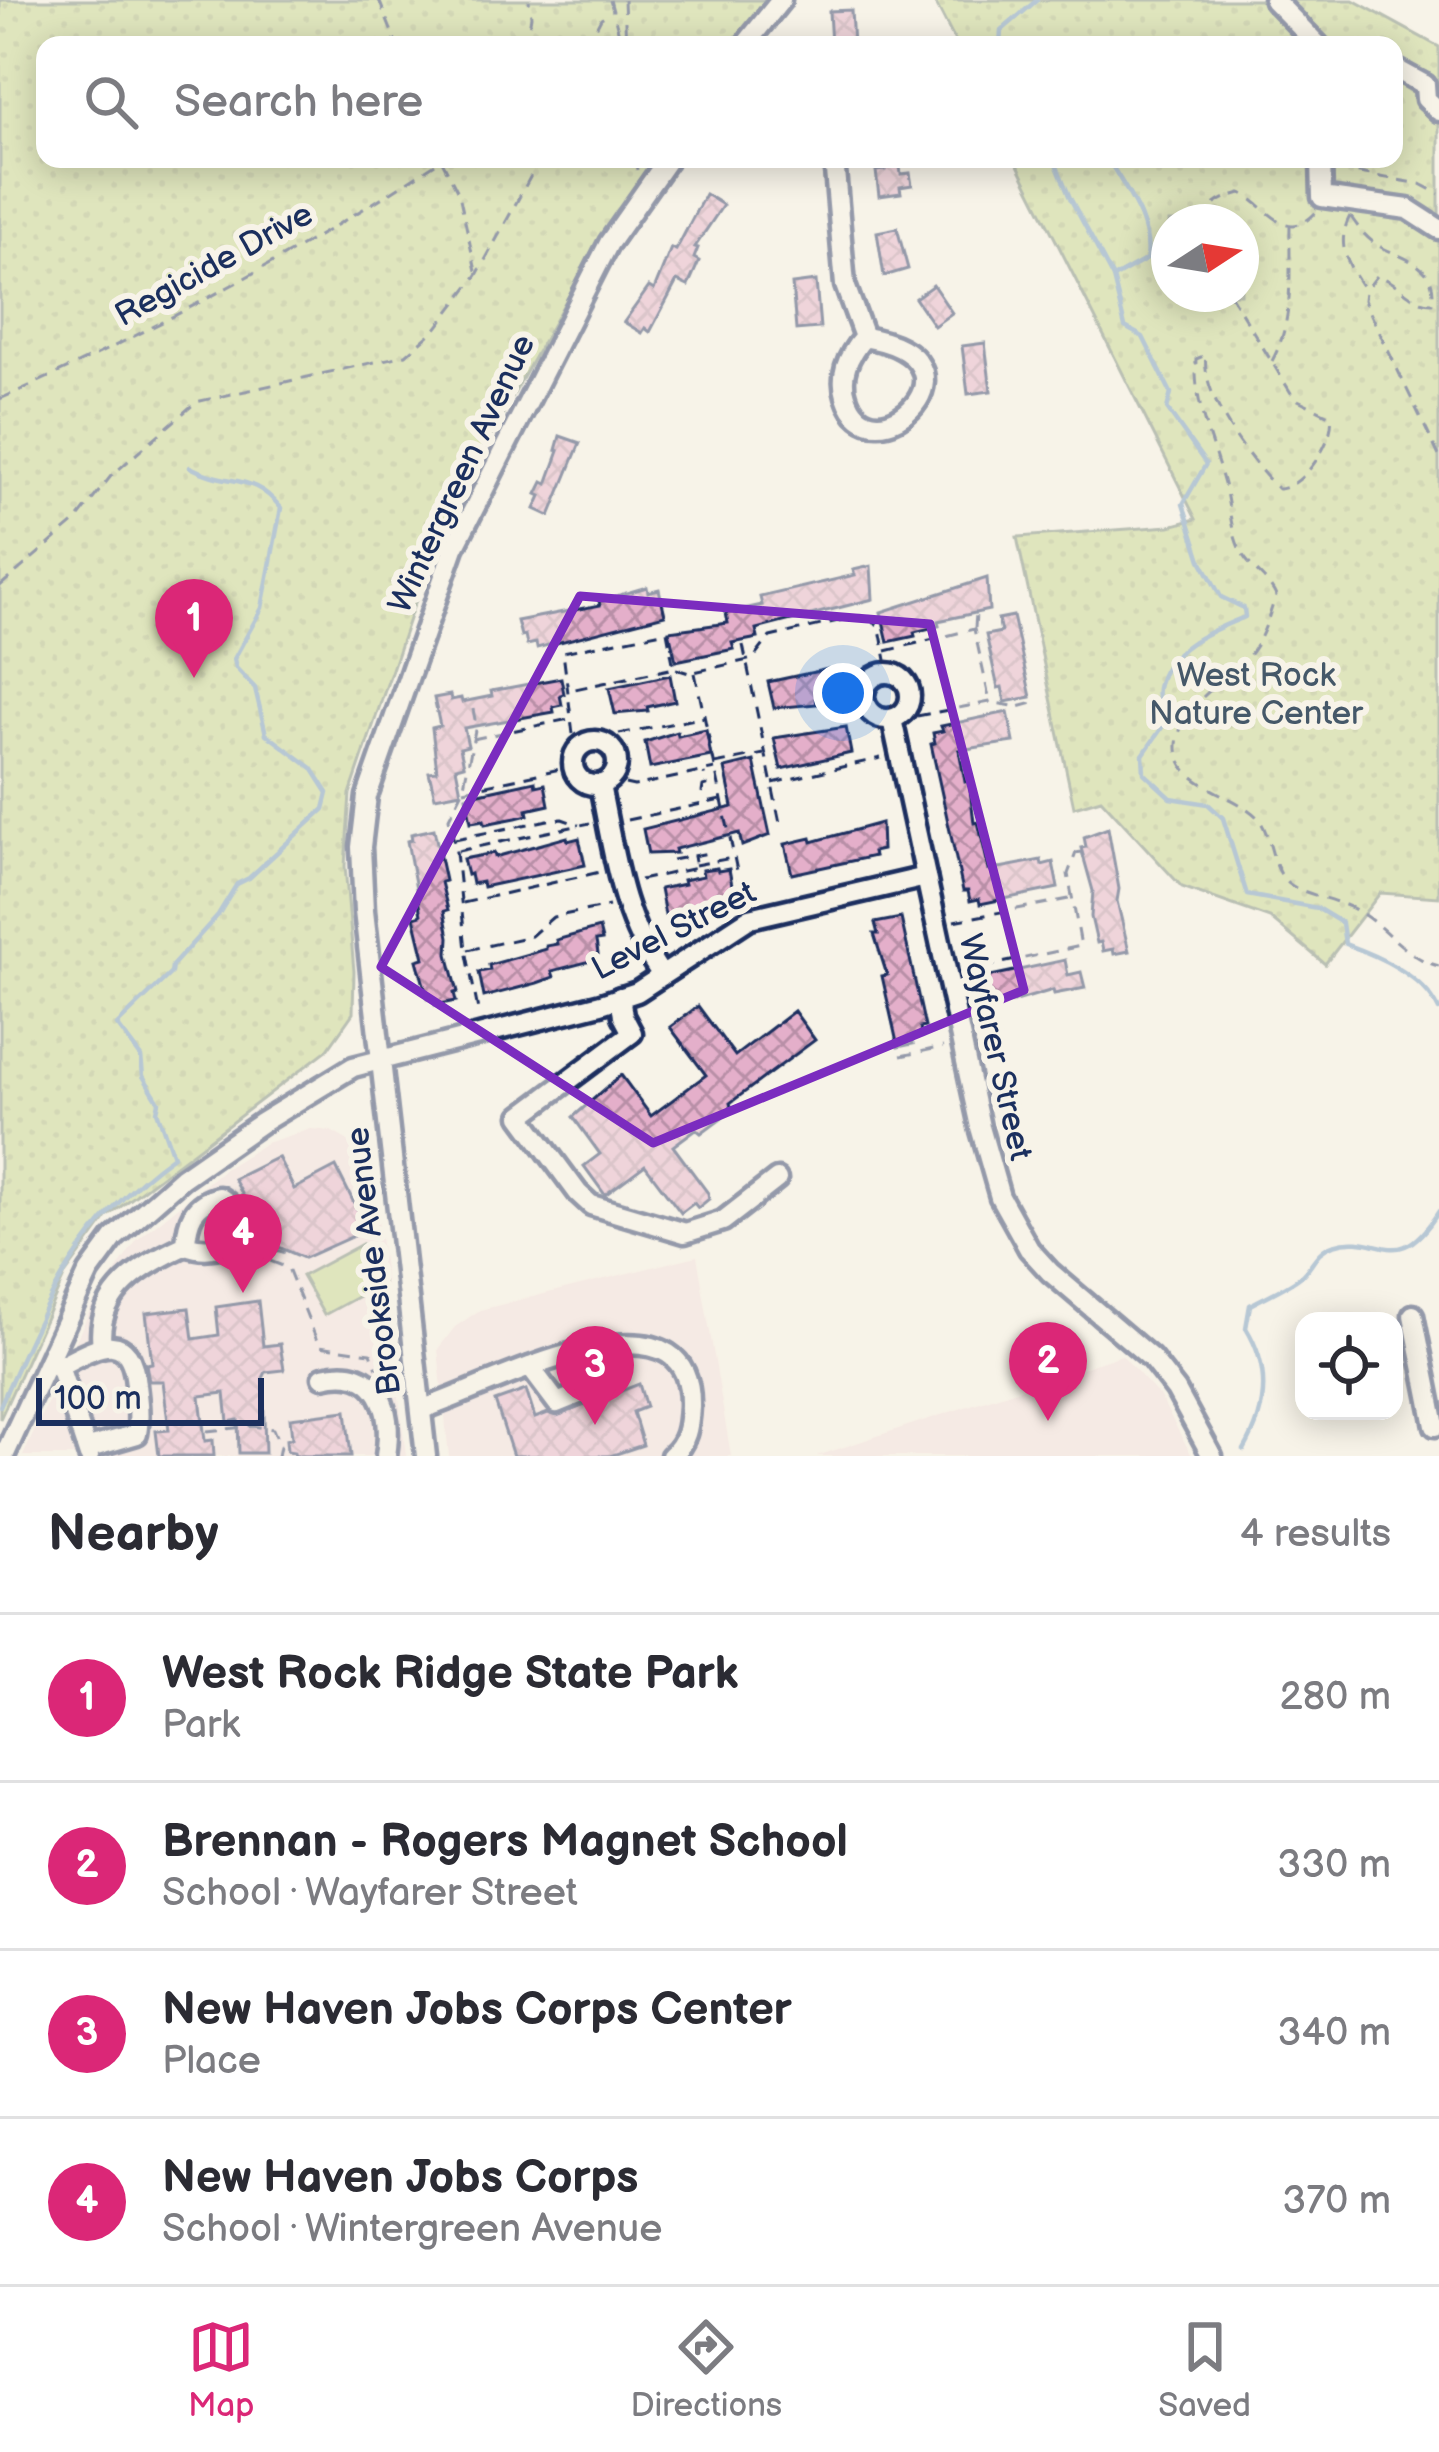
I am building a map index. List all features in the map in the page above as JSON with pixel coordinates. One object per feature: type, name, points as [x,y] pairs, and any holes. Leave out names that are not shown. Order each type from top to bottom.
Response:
[{"type":"street","points":[[755,36],[781,0]]},
{"type":"street","points":[[1274,0],[1309,36]]},
{"type":"street","points":[[1403,71],[1432,82],[1426,99],[1439,111]]},
{"type":"street","name":"Wintergreen Avenue","points":[[380,1059],[361,876],[363,822],[374,768],[429,610],[464,527],[609,243],[662,168]]},
{"type":"street","points":[[835,168],[845,285],[864,337]]},
{"type":"street","points":[[1321,168],[1322,197],[1350,208],[1408,209],[1439,229]]},
{"type":"street","points":[[864,337],[906,350],[922,372],[921,398],[898,421],[881,424],[866,419],[854,412],[846,398],[846,367],[864,337]]},
{"type":"street","name":"Wayfarer Street","points":[[892,718],[980,1127],[1000,1197],[1029,1249],[1050,1272],[1151,1358],[1184,1402],[1212,1456]]},
{"type":"street","points":[[600,785],[626,908],[642,948],[662,975]]},
{"type":"street","name":"Level Street","points":[[380,1059],[620,998],[750,918],[926,877]]},
{"type":"street","points":[[620,998],[632,1033],[521,1117],[578,1193],[591,1205],[686,1233],[723,1221],[777,1179]]},
{"type":"street","points":[[4,1456],[53,1363],[89,1272],[113,1238],[145,1208],[261,1123],[353,1067],[380,1059]]},
{"type":"street","name":"Brookside Avenue","points":[[380,1059],[426,1456]]},
{"type":"street","points":[[102,1346],[100,1330],[109,1300],[138,1273],[186,1245]]},
{"type":"street","points":[[1414,1315],[1432,1427]]},
{"type":"street","points":[[116,1345],[128,1351],[134,1363],[137,1434],[89,1452],[53,1363],[102,1346],[116,1345]]},
{"type":"street","points":[[530,1367],[557,1403],[590,1390],[592,1346]]},
{"type":"street","points":[[323,1376],[337,1373],[381,1396],[421,1404],[592,1346],[651,1348],[680,1367],[688,1385],[683,1442],[671,1456]]},
{"type":"street","points":[[381,1396],[386,1456]]},
{"type":"path","points":[[379,0],[393,36]]},
{"type":"path","points":[[527,36],[530,0]]},
{"type":"path","points":[[610,0],[621,36]]},
{"type":"path","points":[[624,0],[624,36]]},
{"type":"path","points":[[592,36],[601,19],[613,11]]},
{"type":"path","name":"Regicide Drive","points":[[0,399],[168,320],[427,168]]},
{"type":"path","points":[[446,168],[459,194],[477,275]]},
{"type":"path","points":[[0,586],[76,521],[111,476],[196,402],[396,360],[436,329],[477,275],[535,168]]},
{"type":"path","points":[[1338,168],[1420,184],[1439,194]]},
{"type":"path","points":[[1214,204],[1241,193],[1257,204]]},
{"type":"path","points":[[1259,206],[1267,215],[1290,223],[1313,216],[1322,197]]},
{"type":"path","points":[[1350,208],[1372,242],[1430,269],[1438,287],[1432,303],[1426,304],[1395,281],[1377,276],[1365,291]]},
{"type":"path","points":[[1350,208],[1342,233],[1346,263],[1365,291],[1370,317],[1439,456]]},
{"type":"path","points":[[1272,362],[1284,336],[1289,308],[1290,223]]},
{"type":"path","points":[[1241,312],[1298,400],[1330,416],[1333,423],[1328,440],[1299,481],[1283,491],[1246,455],[1208,377],[1206,355],[1198,356],[1201,419],[1224,485],[1236,541],[1248,564],[1274,590],[1260,641],[1197,704],[1180,728],[1186,770],[1259,819],[1276,868],[1291,885],[1358,910],[1424,961],[1439,966]]},
{"type":"path","points":[[884,652],[974,629],[976,613]]},
{"type":"path","points":[[574,688],[674,668],[695,671],[746,660],[770,637],[868,614],[878,624],[886,660]]},
{"type":"path","points":[[974,629],[990,702]]},
{"type":"path","points":[[573,734],[562,652],[667,631],[674,668]]},
{"type":"path","points":[[743,645],[781,828]]},
{"type":"path","points":[[695,671],[744,905]]},
{"type":"path","points":[[917,716],[990,702],[1033,703]]},
{"type":"path","points":[[473,710],[476,725],[463,790],[448,818],[480,1017]]},
{"type":"path","points":[[619,734],[705,717]]},
{"type":"path","points":[[470,740],[571,718]]},
{"type":"path","points":[[625,784],[704,771],[765,754]]},
{"type":"path","points":[[771,783],[881,758]]},
{"type":"path","points":[[463,790],[560,769]]},
{"type":"path","points":[[702,793],[707,785],[704,771]]},
{"type":"path","points":[[625,821],[722,800]]},
{"type":"path","points":[[453,840],[548,820],[579,825]]},
{"type":"path","points":[[456,852],[592,823]]},
{"type":"path","points":[[672,860],[713,852]]},
{"type":"path","points":[[962,967],[1081,946],[1068,874],[1076,853],[1082,852]]},
{"type":"path","points":[[694,856],[695,865]]},
{"type":"path","points":[[638,880],[734,857]]},
{"type":"path","points":[[461,903],[602,872]]},
{"type":"path","points":[[722,916],[724,898]]},
{"type":"path","points":[[952,922],[1072,898]]},
{"type":"path","points":[[675,913],[676,918],[691,919],[720,905]]},
{"type":"path","points":[[466,950],[531,936],[553,917],[609,906]]},
{"type":"path","points":[[689,910],[694,934]]},
{"type":"path","points":[[901,1055],[944,1047]]},
{"type":"path","points":[[290,1254],[268,1248],[257,1234],[253,1247],[262,1258],[288,1268],[314,1341],[331,1349],[371,1353],[381,1396]]},
{"type":"path","points":[[207,1430],[273,1429],[280,1446],[278,1456]]},
{"type":"highlighted area","points":[[580,596],[930,624],[1024,990],[653,1143],[381,967]]},
{"type":"shaded area","points":[[311,1129],[331,1131],[350,1142],[361,1158],[377,1211],[406,1456],[23,1456],[92,1306],[137,1240],[223,1170],[266,1143]]},
{"type":"shaded area","points":[[697,1256],[731,1456],[449,1456],[438,1349],[455,1327],[480,1310]]},
{"type":"shaded area","points":[[1122,1355],[1160,1397],[1192,1456],[817,1456]]},
{"type":"green space","points":[[0,0],[769,0],[742,36],[36,36],[36,168],[648,168],[604,232],[462,487],[412,610],[350,794],[345,866],[353,1013],[327,1050],[107,1217],[66,1273],[0,1419]]},
{"type":"green space","name":"West Rock Nature Center","points":[[934,0],[1353,0],[1439,47],[1439,897],[1380,893],[1325,964],[1270,918],[1182,887],[1101,799],[1074,807],[1017,537],[1170,526],[1196,519],[1020,168],[1403,168],[1403,36],[952,36]]},
{"type":"green space","points":[[362,1244],[383,1283],[324,1315],[302,1276]]},
{"type":"building","points":[[851,10],[852,36],[830,36],[829,11]]},
{"type":"building","points":[[900,168],[901,174],[910,173],[912,185],[900,187],[901,193],[879,196],[876,171]]},
{"type":"building","points":[[705,194],[723,205],[695,247],[694,258],[699,261],[688,286],[677,281],[650,332],[645,328],[642,333],[624,322],[649,287],[654,290],[671,248],[676,250]]},
{"type":"building","points":[[897,228],[908,269],[884,276],[877,232]]},
{"type":"building","points":[[816,281],[820,328],[796,330],[792,284]]},
{"type":"building","points":[[933,285],[952,313],[934,326],[915,298]]},
{"type":"building","points":[[985,343],[991,391],[968,394],[962,346]]},
{"type":"building","points":[[560,436],[580,443],[550,516],[535,509],[541,496],[537,494],[543,482],[547,484],[559,451]]},
{"type":"building","points":[[871,566],[873,599],[756,629],[758,638],[732,643],[734,649],[676,661],[669,631],[728,623],[726,613],[762,605],[760,597],[855,575],[853,570]]},
{"type":"building","points":[[987,578],[989,610],[938,621],[939,626],[888,642],[881,612]]},
{"type":"building","points":[[647,587],[648,592],[659,589],[665,615],[537,648],[521,636],[517,621],[600,605],[599,601]]},
{"type":"building","points":[[1013,616],[1031,697],[1005,702],[986,635],[1001,632],[998,619]]},
{"type":"building","points":[[828,669],[834,695],[816,699],[817,704],[774,708],[768,682]]},
{"type":"building","points":[[670,675],[675,701],[647,707],[648,711],[615,714],[609,688]]},
{"type":"building","points":[[561,678],[562,705],[553,707],[554,712],[464,728],[468,746],[460,748],[464,765],[456,767],[461,792],[435,797],[429,772],[437,771],[432,728],[440,726],[434,698],[450,695],[451,700],[461,698],[462,702],[492,696],[491,691]]},
{"type":"building","points":[[1008,712],[1014,742],[959,750],[974,823],[978,822],[989,870],[1053,862],[1058,888],[980,904],[979,899],[970,901],[968,891],[963,891],[931,744],[935,743],[933,733],[943,731],[941,726]]},
{"type":"building","points":[[846,727],[851,753],[781,769],[774,738]]},
{"type":"building","points":[[706,730],[711,756],[650,768],[645,742],[677,732],[678,736]]},
{"type":"building","points":[[754,761],[770,835],[742,846],[739,833],[675,849],[676,853],[648,854],[643,829],[733,807],[725,768]]},
{"type":"building","points":[[535,781],[536,786],[545,784],[549,805],[516,818],[471,822],[466,796]]},
{"type":"building","points":[[881,823],[882,850],[873,852],[874,856],[792,874],[785,844],[811,838],[812,842]]},
{"type":"building","points":[[1108,828],[1129,951],[1114,954],[1113,949],[1103,951],[1101,942],[1097,943],[1091,917],[1093,891],[1081,848],[1086,847],[1084,837]]},
{"type":"building","points":[[434,829],[445,881],[441,882],[448,910],[444,911],[448,954],[458,992],[454,993],[456,1001],[435,1005],[433,998],[428,999],[417,960],[424,958],[414,917],[421,915],[407,841],[412,840],[411,834]]},
{"type":"building","points":[[567,837],[568,841],[579,838],[585,865],[483,887],[482,882],[472,884],[467,875],[463,859],[494,853],[495,857]]},
{"type":"building","points":[[729,869],[734,896],[665,915],[660,889],[684,884],[683,880],[703,876],[702,870]]},
{"type":"building","points":[[901,918],[925,1027],[920,1028],[922,1037],[911,1039],[913,1044],[898,1047],[882,976],[887,975],[874,934],[878,934],[875,923]]},
{"type":"building","points":[[599,928],[602,940],[596,941],[598,954],[590,956],[591,961],[552,971],[554,977],[537,983],[484,997],[479,972],[490,970],[489,965]]},
{"type":"building","points":[[1065,960],[1068,975],[1081,972],[1085,988],[1054,994],[1053,990],[999,1006],[998,1001],[987,1004],[982,978]]},
{"type":"building","points":[[698,1006],[735,1056],[794,1011],[815,1040],[730,1103],[732,1110],[673,1146],[708,1193],[709,1199],[698,1208],[694,1203],[681,1213],[645,1165],[605,1195],[584,1166],[600,1154],[573,1117],[621,1075],[651,1116],[706,1075],[670,1027]]},
{"type":"building","points":[[278,1157],[294,1189],[336,1167],[362,1219],[357,1221],[362,1232],[304,1258],[269,1243],[234,1179]]},
{"type":"building","points":[[258,1301],[263,1346],[280,1344],[284,1370],[266,1372],[263,1378],[265,1453],[239,1453],[238,1420],[228,1422],[225,1393],[200,1396],[205,1441],[213,1440],[214,1456],[159,1456],[156,1431],[169,1430],[163,1381],[149,1381],[146,1364],[152,1363],[146,1313],[189,1308],[193,1339],[219,1335],[216,1307]]},
{"type":"building","points":[[639,1384],[646,1407],[633,1412],[643,1445],[610,1456],[513,1456],[495,1401],[526,1390],[535,1418],[548,1413],[557,1416]]},
{"type":"building","points":[[346,1411],[351,1456],[295,1456],[287,1451],[286,1440],[292,1438],[290,1418]]},
{"type":"waterway","points":[[1001,36],[1037,0]]},
{"type":"waterway","points":[[1058,168],[1113,278],[1125,327],[1143,337],[1171,393],[1167,409],[1206,464],[1183,504],[1201,560],[1221,597],[1244,608],[1245,617],[1192,642],[1162,674],[1158,692],[1163,726],[1143,755],[1144,773],[1171,798],[1208,804],[1223,818],[1247,895],[1317,908],[1342,923],[1345,944],[1411,977],[1439,1010]]},
{"type":"waterway","points":[[1113,168],[1146,232],[1147,259],[1113,278]]},
{"type":"waterway","points":[[0,1406],[68,1268],[112,1209],[173,1156],[157,1111],[159,1102],[143,1076],[141,1057],[117,1025],[171,973],[237,884],[324,809],[328,793],[312,768],[266,734],[255,688],[236,668],[234,659],[262,608],[281,508],[250,484],[190,467]]},
{"type":"waterway","points":[[1244,1450],[1258,1419],[1263,1389],[1260,1359],[1246,1328],[1250,1305],[1300,1277],[1333,1245],[1350,1242],[1399,1248],[1424,1232],[1439,1211]]},
{"type":"place","name":"West Rock Ridge State Park","points":[[194,678]]},
{"type":"place","name":"New Haven Jobs Corps","points":[[243,1293]]},
{"type":"place","name":"Brennan - Rogers Magnet School","points":[[1048,1421]]},
{"type":"place","name":"New Haven Jobs Corps Center","points":[[595,1425]]}]
